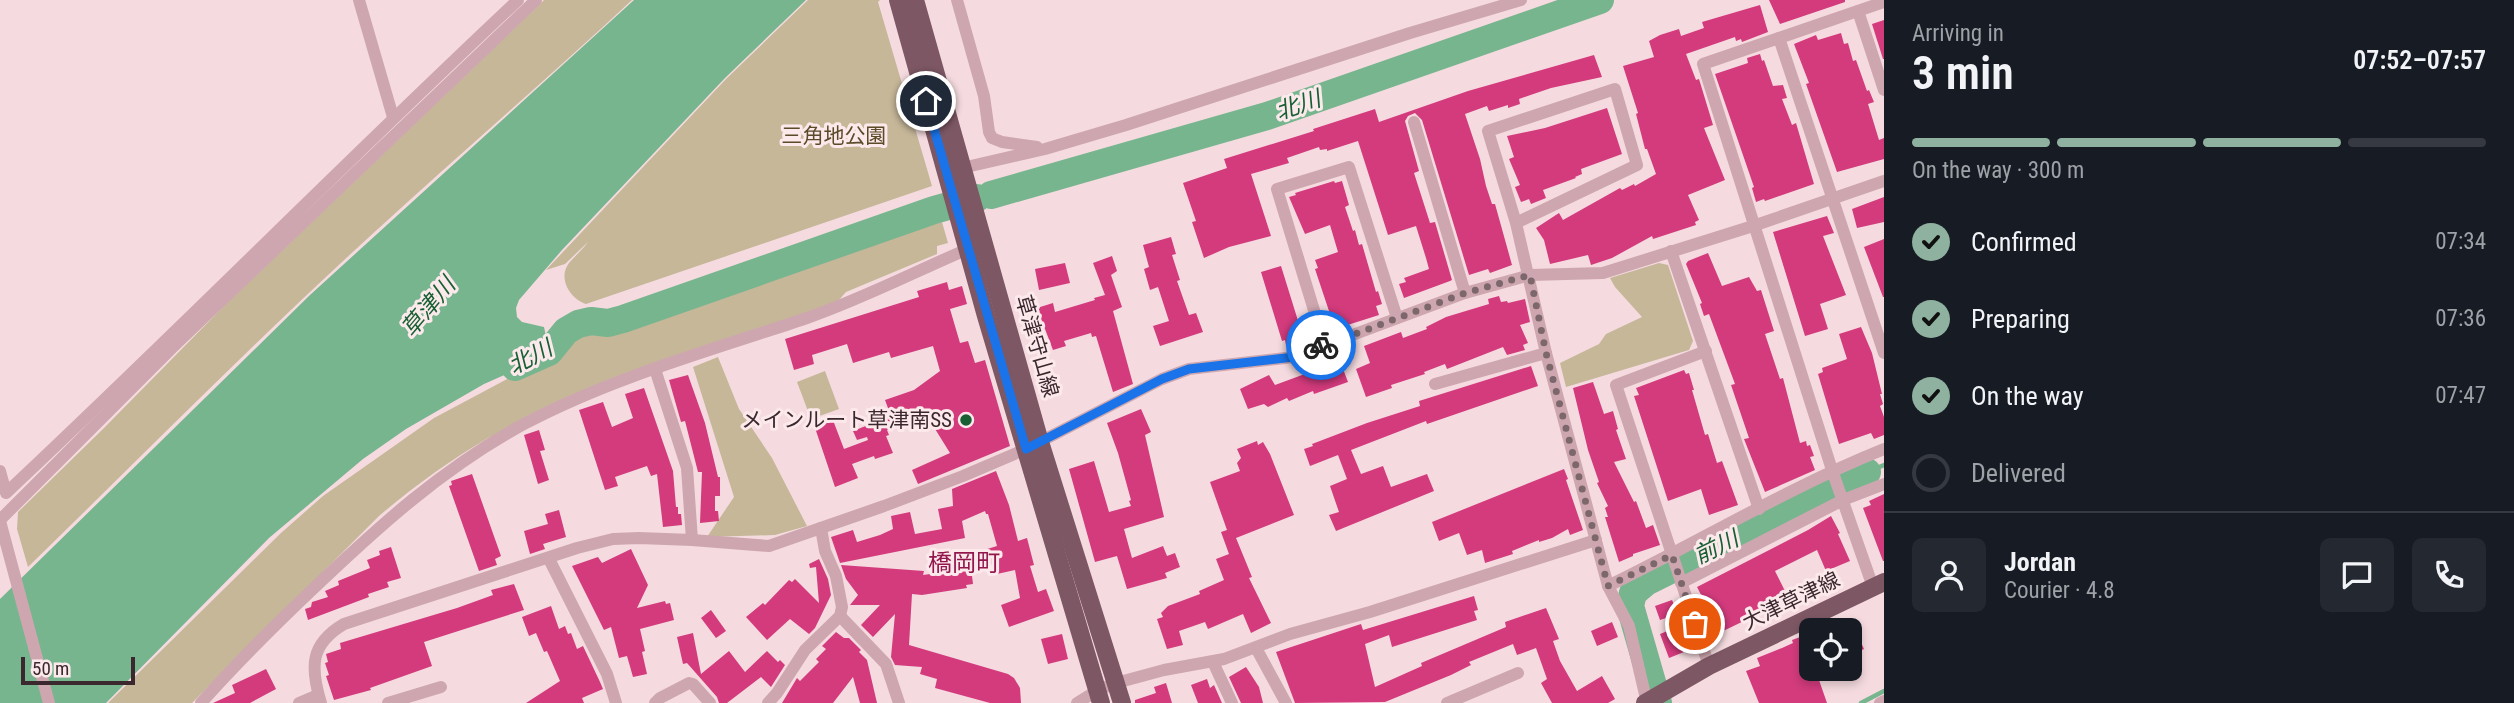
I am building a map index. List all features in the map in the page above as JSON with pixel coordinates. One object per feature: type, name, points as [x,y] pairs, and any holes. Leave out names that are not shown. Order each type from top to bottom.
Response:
[{"type":"main road","name":"草津守山線","points":[[898,0],[955,172]]},
{"type":"main road","name":"草津守山線","points":[[915,0],[975,255],[1033,445],[1122,703]]},
{"type":"main road","name":"草津守山線","points":[[1033,445],[1099,697]]},
{"type":"main road","name":"大津草津線","points":[[1646,703],[1709,666],[1878,584]]},
{"type":"street","points":[[359,0],[393,117]]},
{"type":"street","points":[[0,471],[6,493],[113,393],[393,117],[518,0]]},
{"type":"street","points":[[49,703],[0,521],[182,339],[536,0]]},
{"type":"street","points":[[957,0],[975,58],[992,138],[1045,149]]},
{"type":"street","points":[[955,172],[1045,149],[1521,0]]},
{"type":"street","points":[[1878,584],[1832,470],[1703,64],[1884,2]]},
{"type":"street","points":[[1858,11],[1884,90]]},
{"type":"street","points":[[1779,38],[1884,353]]},
{"type":"street","points":[[1516,223],[1637,165],[1615,89],[1488,131],[1530,275],[1546,353],[1608,586],[1629,626],[1646,703]]},
{"type":"street","points":[[1414,122],[1465,293]]},
{"type":"street","points":[[1324,343],[1277,189],[1349,167],[1397,318]]},
{"type":"street","points":[[299,703],[320,699],[314,668],[317,650],[326,634],[344,624],[577,548],[613,539],[692,540],[769,546],[884,506],[1033,445],[1162,379],[1189,369],[1294,357],[1324,343],[1339,340],[1465,293],[1530,275],[1603,273],[1884,181]]},
{"type":"street","points":[[1671,251],[1759,509]]},
{"type":"street","points":[[201,703],[278,623],[402,507],[453,467],[523,425],[570,401],[655,369],[852,302],[975,255]]},
{"type":"street","points":[[1706,351],[1616,384],[1709,666]]},
{"type":"street","points":[[1435,384],[1546,353]]},
{"type":"street","points":[[655,369],[687,468],[692,540]]},
{"type":"street","points":[[0,510],[93,419],[113,393]]},
{"type":"street","points":[[1608,586],[1673,558],[1832,470],[1884,449]]},
{"type":"street","points":[[1680,579],[1843,500],[1884,484]]},
{"type":"street","points":[[768,703],[805,650],[840,615],[840,594],[836,576],[825,551],[821,528]]},
{"type":"street","points":[[1077,703],[1099,697],[1116,683],[1164,670],[1213,662],[1290,634],[1596,540]]},
{"type":"street","points":[[549,559],[607,674],[616,703]]},
{"type":"street","points":[[840,615],[886,664],[899,703]]},
{"type":"street","points":[[1256,648],[1286,703]]},
{"type":"street","points":[[1213,662],[1232,703]]},
{"type":"street","points":[[1447,703],[1518,673]]},
{"type":"street","points":[[655,703],[689,683],[694,684],[710,703]]},
{"type":"street","points":[[388,703],[441,687]]},
{"type":"green space","points":[[544,0],[632,0],[324,278],[28,567],[17,529],[18,512],[228,302]]},
{"type":"green space","name":"三角地公園","points":[[808,0],[880,0],[878,2],[932,186],[586,304],[575,298],[567,288],[564,275],[569,263],[588,242],[565,264],[546,270],[726,79]]},
{"type":"green space","points":[[942,222],[948,243],[937,246],[937,254],[846,292],[838,301],[488,438],[459,456],[379,516],[192,703],[108,703],[281,533],[323,496],[434,418],[557,355],[570,334],[584,328],[612,329],[888,237]]},
{"type":"green space","points":[[1659,263],[1668,265],[1693,341],[1689,350],[1566,387],[1560,363],[1599,344],[1606,334],[1642,317],[1610,278]]},
{"type":"green space","points":[[718,357],[739,409],[772,458],[807,526],[775,535],[707,537],[734,497],[693,367]]},
{"type":"green space","points":[[825,371],[839,409],[811,419],[797,382]]},
{"type":"water","name":"草津川","points":[[634,0],[806,0],[725,78],[562,250],[519,300],[517,317],[522,322],[544,327],[550,355],[484,384],[406,429],[363,459],[269,538],[106,703],[0,703],[0,599],[310,295]]},
{"type":"building","points":[[1769,0],[1845,0],[1845,2],[1780,24]]},
{"type":"building","points":[[1760,5],[1768,32],[1742,42],[1741,39],[1736,41],[1735,37],[1686,54],[1696,80],[1699,79],[1713,125],[1704,128],[1725,180],[1688,195],[1699,220],[1695,222],[1696,225],[1653,239],[1652,236],[1612,258],[1591,265],[1588,255],[1550,264],[1544,240],[1536,228],[1559,213],[1563,220],[1620,188],[1622,190],[1634,184],[1635,186],[1656,174],[1645,149],[1636,114],[1638,113],[1623,66],[1654,57],[1649,41],[1660,35],[1679,29],[1681,36],[1704,28],[1702,22]]},
{"type":"building","points":[[1884,20],[1884,59],[1883,59],[1872,24]]},
{"type":"building","points":[[1841,33],[1874,102],[1868,104],[1879,140],[1884,138],[1884,159],[1837,172],[1794,44],[1816,35],[1818,40]]},
{"type":"building","points":[[1760,54],[1773,86],[1783,85],[1787,98],[1782,99],[1792,125],[1796,123],[1814,184],[1756,202],[1752,188],[1754,187],[1715,74],[1748,63],[1747,58]]},
{"type":"building","points":[[1594,55],[1602,77],[1551,88],[1519,99],[1520,104],[1508,108],[1508,105],[1489,111],[1487,106],[1465,114],[1512,265],[1490,273],[1488,269],[1469,275],[1422,120],[1415,113],[1405,121],[1419,171],[1414,173],[1430,223],[1435,222],[1452,280],[1404,298],[1399,284],[1406,282],[1404,278],[1429,269],[1426,258],[1416,226],[1388,235],[1358,141],[1327,151],[1320,150],[1319,147],[1287,158],[1289,163],[1251,174],[1271,236],[1229,247],[1204,258],[1192,222],[1196,221],[1183,183],[1227,168],[1224,159],[1375,109],[1379,122],[1468,91]]},
{"type":"building","points":[[1607,108],[1622,154],[1581,169],[1582,174],[1576,178],[1543,190],[1546,198],[1531,204],[1529,199],[1521,202],[1515,187],[1520,185],[1509,159],[1514,157],[1507,136],[1545,128]]},
{"type":"building","points":[[1334,181],[1342,181],[1349,205],[1345,207],[1359,245],[1362,244],[1382,304],[1376,306],[1379,315],[1335,329],[1315,269],[1318,268],[1315,260],[1338,252],[1330,225],[1305,234],[1289,197]]},
{"type":"building","points":[[1884,197],[1884,222],[1857,228],[1852,209]]},
{"type":"building","points":[[1827,216],[1834,233],[1823,236],[1846,295],[1820,304],[1828,329],[1805,336],[1773,232]]},
{"type":"building","points":[[1171,237],[1176,254],[1172,255],[1180,280],[1177,281],[1189,315],[1196,313],[1203,332],[1160,346],[1153,326],[1169,321],[1158,287],[1150,290],[1144,269],[1149,267],[1143,245]]},
{"type":"building","points":[[1884,239],[1884,297],[1883,297],[1864,247]]},
{"type":"building","points":[[1708,253],[1722,286],[1749,277],[1757,291],[1761,290],[1774,331],[1765,334],[1780,379],[1783,378],[1800,443],[1806,441],[1814,456],[1810,457],[1815,470],[1765,492],[1744,439],[1749,438],[1731,385],[1735,384],[1709,314],[1704,316],[1700,304],[1702,303],[1686,264]]},
{"type":"building","points":[[1112,256],[1117,271],[1111,275],[1122,307],[1113,311],[1133,384],[1113,392],[1096,336],[1092,337],[1091,333],[1064,341],[1066,346],[1053,350],[1037,308],[1053,303],[1055,312],[1105,295],[1093,263]]},
{"type":"building","points":[[1065,263],[1070,283],[1039,290],[1035,269]]},
{"type":"building","points":[[1281,266],[1304,340],[1286,345],[1285,340],[1282,341],[1261,272]]},
{"type":"building","points":[[947,282],[949,290],[962,286],[967,304],[950,309],[960,343],[968,341],[975,363],[985,360],[1010,446],[918,484],[912,470],[950,453],[927,416],[887,430],[889,435],[886,436],[893,453],[852,464],[858,478],[835,487],[813,422],[831,415],[844,449],[868,440],[867,437],[857,440],[853,431],[891,416],[885,400],[914,390],[940,371],[933,346],[891,358],[889,352],[853,363],[847,344],[812,355],[814,364],[794,370],[785,339],[919,297],[917,291]]},
{"type":"building","points":[[1499,296],[1501,302],[1508,303],[1525,299],[1530,322],[1520,325],[1528,343],[1523,345],[1525,350],[1507,355],[1503,347],[1447,369],[1445,364],[1366,397],[1356,369],[1370,363],[1364,346],[1401,332],[1403,338],[1427,329],[1426,327],[1446,317],[1489,304],[1488,299]]},
{"type":"building","points":[[1861,327],[1872,353],[1882,394],[1883,404],[1880,406],[1884,417],[1884,435],[1874,439],[1871,433],[1839,444],[1818,374],[1823,372],[1822,368],[1847,359],[1839,334]]},
{"type":"building","points":[[1340,361],[1348,382],[1314,394],[1313,391],[1289,401],[1287,398],[1268,407],[1264,404],[1248,409],[1240,389],[1269,375],[1275,385]]},
{"type":"building","points":[[1531,366],[1538,386],[1427,424],[1426,421],[1351,450],[1361,474],[1383,466],[1391,487],[1427,474],[1434,491],[1336,531],[1329,515],[1339,512],[1330,486],[1347,479],[1338,455],[1310,466],[1304,449],[1367,423],[1420,406],[1419,401]]},
{"type":"building","points":[[1684,370],[1686,374],[1689,373],[1705,435],[1708,434],[1717,463],[1722,461],[1738,505],[1709,515],[1701,489],[1668,501],[1634,396],[1639,395],[1636,388]]},
{"type":"building","points":[[688,375],[720,477],[720,496],[715,496],[715,511],[718,511],[719,521],[700,523],[702,472],[698,472],[685,421],[681,422],[669,380]]},
{"type":"building","points":[[1593,382],[1604,414],[1613,411],[1626,459],[1614,462],[1634,502],[1636,501],[1646,528],[1653,525],[1660,545],[1619,562],[1605,517],[1608,517],[1605,508],[1608,506],[1597,483],[1599,482],[1573,388]]},
{"type":"building","points":[[644,388],[673,471],[676,507],[678,514],[681,514],[682,525],[663,527],[657,474],[651,476],[647,466],[615,477],[618,486],[605,490],[579,410],[603,402],[612,427],[633,418],[625,394]]},
{"type":"building","points":[[1141,409],[1151,432],[1145,435],[1164,517],[1124,529],[1132,558],[1163,546],[1167,556],[1175,553],[1180,567],[1165,573],[1167,578],[1127,589],[1117,556],[1095,562],[1069,469],[1094,461],[1109,512],[1131,506],[1118,453],[1107,423]]},
{"type":"building","points":[[539,430],[545,450],[540,451],[549,480],[538,484],[524,435]]},
{"type":"building","points":[[1257,441],[1258,445],[1263,442],[1270,454],[1294,515],[1236,538],[1252,577],[1249,578],[1271,623],[1251,633],[1243,614],[1208,629],[1205,622],[1179,631],[1183,645],[1167,649],[1157,619],[1163,617],[1161,613],[1168,606],[1200,594],[1199,591],[1224,580],[1216,559],[1229,554],[1221,532],[1227,530],[1210,482],[1240,471],[1237,463],[1241,458],[1237,449]]},
{"type":"building","points":[[1564,469],[1583,530],[1570,535],[1568,529],[1552,538],[1539,540],[1512,551],[1513,554],[1485,563],[1482,550],[1467,555],[1459,533],[1439,541],[1432,522]]},
{"type":"building","points":[[996,471],[1009,505],[1018,541],[1027,538],[1034,565],[1030,566],[1038,592],[1046,589],[1054,611],[1009,627],[1001,605],[1020,598],[1015,570],[997,574],[994,564],[988,565],[984,550],[997,546],[985,511],[962,521],[965,538],[840,563],[831,537],[853,530],[857,542],[880,535],[893,529],[891,516],[910,512],[915,534],[942,529],[938,509],[953,506],[952,489]]},
{"type":"building","points":[[472,474],[501,556],[495,559],[497,565],[479,571],[449,486],[452,485],[451,481]]},
{"type":"building","points":[[1884,494],[1883,561],[1863,508],[1871,505],[1869,501]]},
{"type":"building","points":[[559,510],[566,537],[543,544],[545,549],[530,554],[524,531],[548,524],[545,514]]},
{"type":"building","points":[[1831,516],[1850,561],[1826,571],[1817,550],[1775,571],[1789,599],[1717,634],[1706,614],[1710,612],[1697,587]]},
{"type":"building","points":[[391,547],[401,578],[387,582],[389,587],[368,594],[369,597],[308,620],[305,609],[311,607],[312,602],[328,597],[325,591],[339,585],[338,581],[370,568],[367,560],[380,555],[379,551]]},
{"type":"building","points":[[631,549],[648,585],[637,608],[665,601],[666,604],[670,603],[674,620],[640,629],[647,674],[633,677],[627,656],[619,658],[611,627],[604,630],[572,566],[598,557],[602,563]]},
{"type":"building","points":[[819,559],[828,579],[831,595],[815,628],[809,634],[790,619],[767,640],[746,617],[763,603],[765,605],[789,580],[792,582],[795,579],[819,603],[816,567],[810,568],[809,564]]},
{"type":"building","points":[[841,565],[924,571],[923,575],[971,568],[973,584],[966,585],[967,588],[912,594],[909,645],[1008,674],[1020,688],[1021,703],[990,703],[935,688],[937,679],[920,674],[922,667],[895,665],[891,657],[895,614],[873,637],[861,625],[880,605],[850,605],[858,595],[846,579]]},
{"type":"building","points":[[514,584],[524,610],[424,642],[432,666],[370,688],[371,690],[334,700],[326,676],[329,675],[325,663],[328,662],[326,654],[341,649],[340,643],[457,608],[493,595],[491,590]]},
{"type":"building","points":[[1474,596],[1478,610],[1474,611],[1477,620],[1392,647],[1389,635],[1365,644],[1375,687],[1422,666],[1421,663],[1506,627],[1505,622],[1546,608],[1559,639],[1553,641],[1560,661],[1577,691],[1602,676],[1615,699],[1608,703],[1552,703],[1541,683],[1547,679],[1536,648],[1517,655],[1513,644],[1469,662],[1471,665],[1451,675],[1385,702],[1295,703],[1276,652],[1361,624],[1363,630]]},
{"type":"building","points":[[1672,600],[1678,614],[1660,620],[1655,606]]},
{"type":"building","points":[[551,606],[559,629],[565,626],[577,649],[583,646],[603,689],[582,698],[584,703],[526,703],[560,681],[547,651],[544,652],[536,633],[529,636],[522,617]]},
{"type":"building","points":[[711,610],[726,631],[716,638],[701,618]]},
{"type":"building","points":[[1612,622],[1618,637],[1597,646],[1591,631]]},
{"type":"building","points":[[1675,628],[1684,652],[1669,658],[1660,634]]},
{"type":"building","points":[[836,632],[849,638],[867,660],[877,703],[860,703],[853,677],[833,703],[782,703],[797,678],[800,681],[819,662],[816,659],[826,649],[822,646]]},
{"type":"building","points":[[693,633],[701,674],[729,651],[745,672],[767,651],[785,665],[771,687],[761,677],[727,703],[719,703],[717,697],[687,663],[683,664],[677,637]]},
{"type":"building","points":[[1062,634],[1068,659],[1048,664],[1041,639]]},
{"type":"building","points":[[1799,637],[1799,681],[1819,681],[1827,703],[1759,703],[1746,671],[1760,666],[1757,658],[1793,643],[1792,640]]},
{"type":"building","points":[[1246,667],[1259,687],[1263,703],[1241,703],[1229,677]]},
{"type":"building","points":[[266,669],[276,689],[250,703],[213,703],[235,693],[232,685]]},
{"type":"building","points":[[1207,679],[1210,688],[1214,685],[1222,703],[1198,703],[1191,685]]},
{"type":"building","points":[[1166,683],[1172,703],[1135,703],[1135,700],[1156,693],[1154,687]]},
{"type":"waterway","name":"北川","points":[[991,195],[1267,116],[1600,0]]},
{"type":"waterway","name":"北川","points":[[515,367],[549,352],[566,331],[578,324],[591,321],[608,323],[623,319],[934,210],[977,198]]},
{"type":"waterway","points":[[1867,472],[1884,465]]},
{"type":"waterway","name":"前川","points":[[1658,703],[1630,606],[1633,593],[1646,582],[1867,472]]},
{"type":"waterway","points":[[1861,703],[1884,691]]},
{"type":"way so far","points":[[1321,345],[1465,293],[1530,275],[1546,353],[1608,586],[1672,555],[1695,624]]},
{"type":"place","name":"メインルート草津南SS","points":[[966,420]]},
{"type":"district","name":"橋岡町","points":[[964,563]]},
{"type":"route","points":[[926,101],[1026,449],[1162,379],[1189,369],[1294,357],[1321,345]]}]
